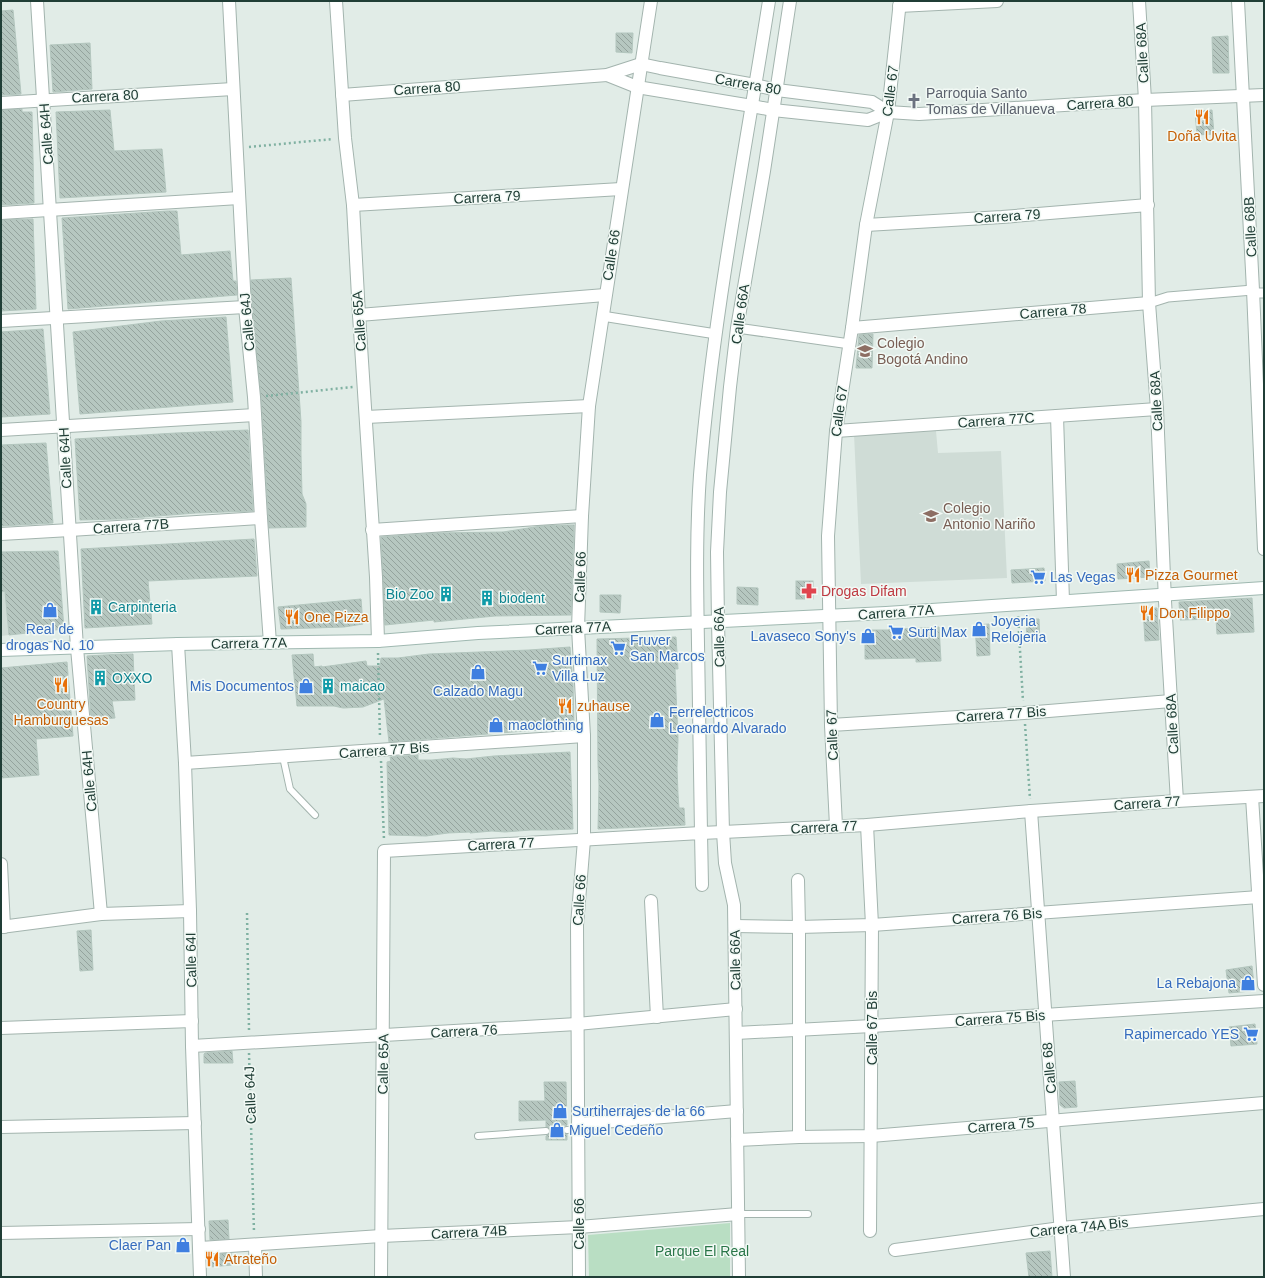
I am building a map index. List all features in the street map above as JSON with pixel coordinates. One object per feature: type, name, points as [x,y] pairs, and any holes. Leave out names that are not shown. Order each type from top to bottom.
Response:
[{"type":"street","name":"Calle 64H","points":[[38,1],[77,648],[101,914]]},
{"type":"street","name":"Calle 64J","points":[[229,1],[245,306],[254,397],[270,643]]},
{"type":"street","name":"Calle 65A","points":[[336,1],[342,95],[353,205],[376,577],[378,641]]},
{"type":"street","name":"Calle 66","points":[[579,1277],[579,1227],[574,1128],[577,1024],[576,925],[584,840],[584,736],[578,628],[582,516],[589,406],[650,1]]},
{"type":"street","name":"Calle 66A","points":[[702,885],[698,623],[700,478],[707,404],[716,334],[769,1]]},
{"type":"street","name":"Calle 66A","points":[[739,1277],[735,926],[734,905],[725,863],[723,832],[717,552],[720,492],[730,387],[790,1]]},
{"type":"street","points":[[900,4],[997,1]]},
{"type":"street","name":"Calle 68A","points":[[1139,1],[1145,100],[1149,303],[1157,409],[1165,595],[1177,801]]},
{"type":"street","name":"Calle 68B","points":[[1238,1],[1257,292],[1264,549]]},
{"type":"street","name":"Calle 67","points":[[836,826],[831,725],[828,536],[836,431],[850,344],[866,225],[888,112],[900,4]]},
{"type":"street","name":"Carrera 80","points":[[342,95],[607,75],[641,64],[777,90],[872,102],[888,112]]},
{"type":"street","name":"Carrera 80","points":[[607,75],[637,87],[773,110],[868,120],[888,112],[919,114],[1145,100],[1264,95]]},
{"type":"street","name":"Carrera 80","points":[[1,102],[233,90]]},
{"type":"street","name":"Carrera 79","points":[[353,205],[621,190]]},
{"type":"street","points":[[1,213],[239,198]]},
{"type":"street","name":"Carrera 79","points":[[866,225],[1002,217],[1148,205]]},
{"type":"street","name":"Carrera 78","points":[[852,328],[1149,303],[1168,297],[1257,292]]},
{"type":"street","points":[[359,315],[605,295]]},
{"type":"street","points":[[1,321],[245,306]]},
{"type":"street","points":[[602,316],[716,334]]},
{"type":"street","points":[[738,328],[850,344]]},
{"type":"street","points":[[366,417],[589,406]]},
{"type":"street","name":"Carrera 77C","points":[[836,431],[1157,409]]},
{"type":"street","points":[[1,430],[255,415]]},
{"type":"street","points":[[1057,416],[1064,601]]},
{"type":"street","points":[[372,530],[582,516]]},
{"type":"street","name":"Carrera 77B","points":[[1,534],[261,518]]},
{"type":"street","name":"Carrera 77A","points":[[1,650],[178,644],[378,641],[478,633],[830,616],[1264,588]]},
{"type":"street","name":"Calle 64I","points":[[178,644],[185,763],[190,911],[192,1046],[200,1277]]},
{"type":"street","name":"Carrera 77 Bis","points":[[831,725],[1024,713],[1171,701]]},
{"type":"street","name":"Carrera 77 Bis","points":[[185,763],[584,736]]},
{"type":"street","points":[[1258,797],[1259,896],[1264,985]]},
{"type":"street","name":"Carrera 77","points":[[384,851],[867,825],[1031,811],[1258,797]]},
{"type":"street","name":"Calle 68","points":[[1031,811],[1044,1015],[1064,1277]]},
{"type":"street","name":"Calle 67 Bis","points":[[867,825],[872,925],[870,1231]]},
{"type":"street","name":"Calle 65A","points":[[381,1277],[384,851]]},
{"type":"street","points":[[1,864],[3,927],[101,914],[190,911]]},
{"type":"street","points":[[798,880],[799,1137]]},
{"type":"street","name":"Carrera 76 Bis","points":[[735,926],[799,927],[872,925],[1259,896]]},
{"type":"street","points":[[651,901],[657,1017]]},
{"type":"street","name":"Carrera 75 Bis","points":[[736,1033],[872,1026],[1264,1001]]},
{"type":"street","name":"Carrera 76","points":[[192,1046],[577,1024],[736,1009]]},
{"type":"street","points":[[1,1028],[192,1021]]},
{"type":"street","name":"Carrera 75","points":[[737,1140],[871,1136],[1264,1103]]},
{"type":"street","points":[[574,1128],[737,1111]]},
{"type":"street","points":[[1,1127],[195,1122]]},
{"type":"street","name":"Carrera 74A Bis","points":[[895,1250],[1061,1228],[1264,1209]]},
{"type":"street","name":"Carrera 74B","points":[[200,1248],[381,1236],[579,1227],[738,1214]]},
{"type":"street","points":[[1,1233],[199,1229]]},
{"type":"street","points":[[255,1245],[256,1277]]},
{"type":"lane","points":[[283,757],[290,789],[315,815]]},
{"type":"lane","points":[[478,1136],[546,1131]]},
{"type":"lane","points":[[738,1214],[808,1214]]},
{"type":"path","points":[[236,148],[346,138]]},
{"type":"path","points":[[254,397],[363,386]]},
{"type":"path","name":"Calle 64J","points":[[247,913],[255,1245]]},
{"type":"shaded area","name":"Colegio Antonio Nariño","points":[[936,431],[938,453],[1001,451],[1007,578],[861,584],[854,434]]},
{"type":"shaded area","points":[[5,591],[9,635],[1,636],[1,592]]},
{"type":"green space","name":"Parque El Real","points":[[730,1223],[730,1277],[589,1277],[588,1235]]},
{"type":"building","points":[[13,10],[21,94],[1,95],[1,11]]},
{"type":"building","points":[[616,33],[633,33],[632,53],[616,52]]},
{"type":"building","points":[[1228,36],[1229,73],[1213,73],[1212,37]]},
{"type":"building","points":[[90,43],[92,89],[53,92],[50,45]]},
{"type":"building","points":[[22,109],[22,112],[32,112],[34,203],[1,205],[1,110]]},
{"type":"building","points":[[110,110],[114,151],[162,149],[166,192],[60,198],[56,112]]},
{"type":"building","points":[[1212,110],[1214,134],[1197,135],[1195,111]]},
{"type":"building","points":[[177,211],[181,255],[230,251],[233,281],[236,281],[237,295],[68,309],[62,218]]},
{"type":"building","points":[[33,219],[36,309],[1,311],[1,220]]},
{"type":"building","points":[[291,278],[301,422],[302,494],[306,504],[306,527],[269,528],[261,397],[252,306],[251,280]]},
{"type":"building","points":[[226,317],[233,402],[80,414],[73,332],[161,321]]},
{"type":"building","points":[[43,329],[50,414],[1,417],[1,332]]},
{"type":"building","name":"Colegio Bogotá Andino","points":[[873,334],[872,368],[856,368],[859,335]]},
{"type":"building","points":[[248,430],[253,511],[80,520],[75,439]]},
{"type":"building","points":[[46,443],[53,523],[1,526],[1,445]]},
{"type":"building","points":[[574,525],[571,615],[495,616],[385,625],[381,537],[437,533],[503,532],[541,526]]},
{"type":"building","points":[[254,539],[257,576],[148,581],[152,624],[85,628],[81,549]]},
{"type":"building","points":[[58,551],[64,629],[9,635],[5,591],[1,592],[1,552]]},
{"type":"building","points":[[1149,561],[1150,577],[1118,579],[1117,564]]},
{"type":"building","points":[[1044,568],[1045,581],[1012,583],[1011,570]]},
{"type":"building","points":[[796,581],[813,581],[813,599],[796,599]]},
{"type":"building","points":[[737,587],[758,588],[758,605],[737,604]]},
{"type":"building","points":[[600,595],[621,595],[620,613],[600,612]]},
{"type":"building","points":[[1252,598],[1254,632],[1217,634],[1216,619],[1180,620],[1179,602]]},
{"type":"building","points":[[361,599],[363,624],[344,627],[281,629],[278,607]]},
{"type":"building","points":[[1143,608],[1157,608],[1159,640],[1145,641]]},
{"type":"building","points":[[1026,619],[1039,619],[1040,642],[1027,642]]},
{"type":"building","points":[[989,624],[990,655],[977,656],[975,625]]},
{"type":"building","points":[[902,627],[902,629],[939,627],[941,661],[916,662],[916,658],[865,659],[865,630],[889,630],[889,628]]},
{"type":"building","points":[[676,637],[678,669],[675,669],[678,739],[678,794],[679,808],[684,808],[685,825],[598,829],[599,785],[597,639]]},
{"type":"building","points":[[570,647],[574,727],[389,742],[384,699],[363,707],[343,708],[334,706],[297,706],[292,655],[313,654],[314,667],[366,661],[367,666],[380,666],[381,658],[398,658],[429,654]]},
{"type":"building","points":[[133,654],[135,700],[112,701],[115,718],[91,720],[87,656]]},
{"type":"building","points":[[67,662],[73,736],[36,739],[39,775],[1,778],[1,668]]},
{"type":"building","points":[[570,752],[573,829],[448,833],[426,836],[389,835],[387,762],[391,761],[390,757],[418,755],[418,760],[432,760]]},
{"type":"building","points":[[91,930],[93,970],[80,971],[77,931]]},
{"type":"building","points":[[1252,966],[1254,985],[1251,991],[1229,993],[1226,970]]},
{"type":"building","points":[[1255,1024],[1257,1044],[1231,1046],[1229,1027]]},
{"type":"building","points":[[232,1051],[233,1063],[204,1063],[205,1053]]},
{"type":"building","points":[[1075,1081],[1077,1107],[1064,1108],[1060,1105],[1059,1082]]},
{"type":"building","points":[[544,1082],[566,1082],[567,1125],[563,1130],[564,1133],[567,1134],[567,1140],[546,1140],[546,1136],[550,1131],[549,1128],[546,1127],[546,1120],[519,1121],[519,1101],[545,1101]]},
{"type":"building","points":[[228,1220],[229,1239],[210,1240],[209,1221]]},
{"type":"building","points":[[1050,1251],[1052,1277],[1029,1277],[1026,1253]]},
{"type":"building","points":[[231,1253],[232,1265],[210,1267],[209,1255]]},
{"type":"place","name":"Parroquia Santo Tomas de Villanueva","points":[[914,101]]},
{"type":"place","name":"Doña Uvita","points":[[1202,117]]},
{"type":"place","name":"Colegio Bogotá Andino","points":[[865,351]]},
{"type":"place","name":"Colegio Antonio Nariño","points":[[931,516]]},
{"type":"place","name":"Pizza Gourmet","points":[[1133,575]]},
{"type":"place","name":"Las Vegas","points":[[1038,577]]},
{"type":"place","name":"Drogas Difam","points":[[809,591]]},
{"type":"place","name":"Bio Zoo","points":[[446,594]]},
{"type":"place","name":"biodent","points":[[487,598]]},
{"type":"place","name":"Carpinteria","points":[[96,607]]},
{"type":"place","name":"Real de drogas No. 10","points":[[50,610]]},
{"type":"place","name":"Don Filippo","points":[[1147,613]]},
{"type":"place","name":"One Pizza","points":[[292,617]]},
{"type":"place","name":"Joyeria Relojeria","points":[[979,629]]},
{"type":"place","name":"Surti Max","points":[[896,632]]},
{"type":"place","name":"Lavaseco Sony's","points":[[868,636]]},
{"type":"place","name":"Fruver San Marcos","points":[[618,648]]},
{"type":"place","name":"Surtimax Villa Luz","points":[[540,668]]},
{"type":"place","name":"Calzado Magu","points":[[478,672]]},
{"type":"place","name":"OXXO","points":[[100,678]]},
{"type":"place","name":"Country Hamburguesas","points":[[61,685]]},
{"type":"place","name":"Mis Documentos","points":[[306,686]]},
{"type":"place","name":"maicao","points":[[328,686]]},
{"type":"place","name":"zuhause","points":[[565,706]]},
{"type":"place","name":"Ferrelectricos Leonardo Alvarado","points":[[657,720]]},
{"type":"place","name":"maoclothing","points":[[496,725]]},
{"type":"place","name":"La Rebajona","points":[[1248,983]]},
{"type":"place","name":"Rapimercado YES","points":[[1251,1034]]},
{"type":"place","name":"Surtiherrajes de la 66","points":[[560,1111]]},
{"type":"place","name":"Miguel Cedeño","points":[[557,1130]]},
{"type":"place","name":"Claer Pan","points":[[183,1245]]},
{"type":"place","name":"Atrateño","points":[[212,1259]]}]
